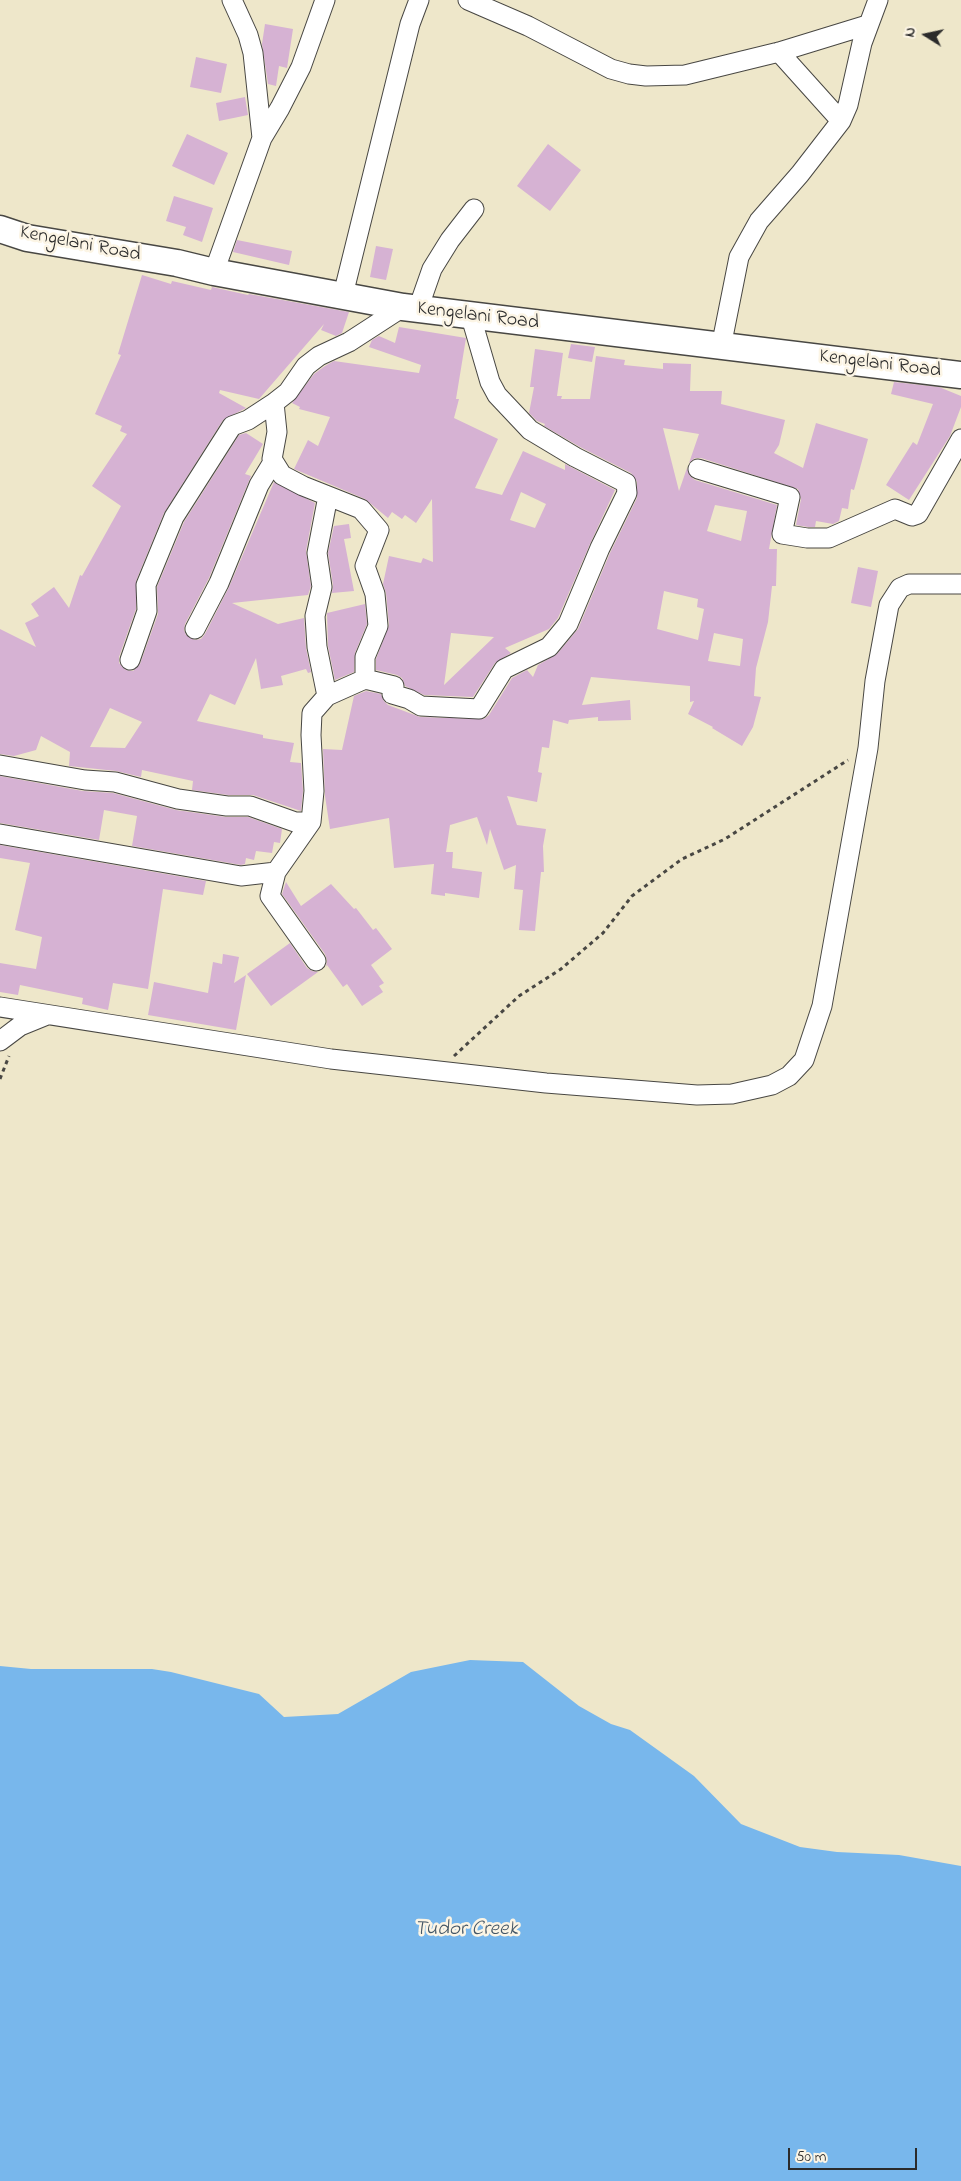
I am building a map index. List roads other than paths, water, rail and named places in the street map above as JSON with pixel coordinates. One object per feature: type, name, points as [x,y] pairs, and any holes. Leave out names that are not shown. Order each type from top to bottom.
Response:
[{"type":"main road","name":"Kengelani Road","points":[[0,229],[27,238],[177,263],[214,272],[343,294],[411,308],[961,375]]},
{"type":"street","points":[[232,0],[248,35],[253,53],[262,138]]},
{"type":"street","points":[[214,272],[262,138],[280,108],[300,67],[325,0]]},
{"type":"street","points":[[343,294],[410,24],[419,0]]},
{"type":"street","points":[[468,0],[528,26],[590,60],[629,74],[646,76],[685,75],[779,52],[868,25]]},
{"type":"street","points":[[721,347],[735,269],[746,244],[759,221],[800,174],[841,121],[848,105],[868,25],[878,0]]},
{"type":"street","points":[[779,52],[841,121]]},
{"type":"street","points":[[130,660],[147,611],[146,585],[174,517],[232,426],[248,420],[288,392],[306,366],[319,356],[411,308],[450,240],[474,209]]},
{"type":"street","points":[[316,961],[270,896],[276,872],[311,822],[314,791],[311,735],[312,713],[327,696],[365,679],[394,686],[392,694],[409,699],[420,706],[479,709],[504,670],[550,647],[568,624],[600,548],[627,493],[626,483],[575,457],[530,430],[497,395],[490,382],[471,316]]},
{"type":"street","points":[[195,629],[219,583],[259,485],[273,462],[277,432],[274,403]]},
{"type":"street","points":[[698,469],[790,496],[782,534],[807,538],[829,538],[895,509],[912,516],[918,514],[961,440]]},
{"type":"street","points":[[273,462],[285,477],[328,496],[362,508],[379,530],[366,566],[375,594],[378,626],[365,657],[365,679]]},
{"type":"street","points":[[327,696],[317,647],[315,616],[322,587],[317,553],[328,496]]},
{"type":"street","points":[[0,1007],[255,1048],[390,1067],[697,1096],[732,1094],[772,1085],[789,1076],[804,1060],[813,1039],[822,1006],[868,748],[875,681],[891,600],[900,588],[909,584],[961,584]]},
{"type":"street","points":[[0,765],[85,780],[115,782],[178,799],[227,806],[250,806],[295,822],[311,822]]},
{"type":"street","points":[[0,834],[241,876],[276,872]]},
{"type":"street","points":[[0,1041],[20,1026],[50,1014]]},
{"type":"water","name":"Tudor Creek","points":[[470,1660],[523,1662],[579,1706],[611,1724],[630,1730],[694,1776],[741,1824],[800,1847],[837,1852],[899,1855],[961,1866],[961,2181],[0,2181],[0,1666],[31,1669],[152,1669],[171,1672],[259,1694],[284,1717],[338,1714],[411,1672]]}]
